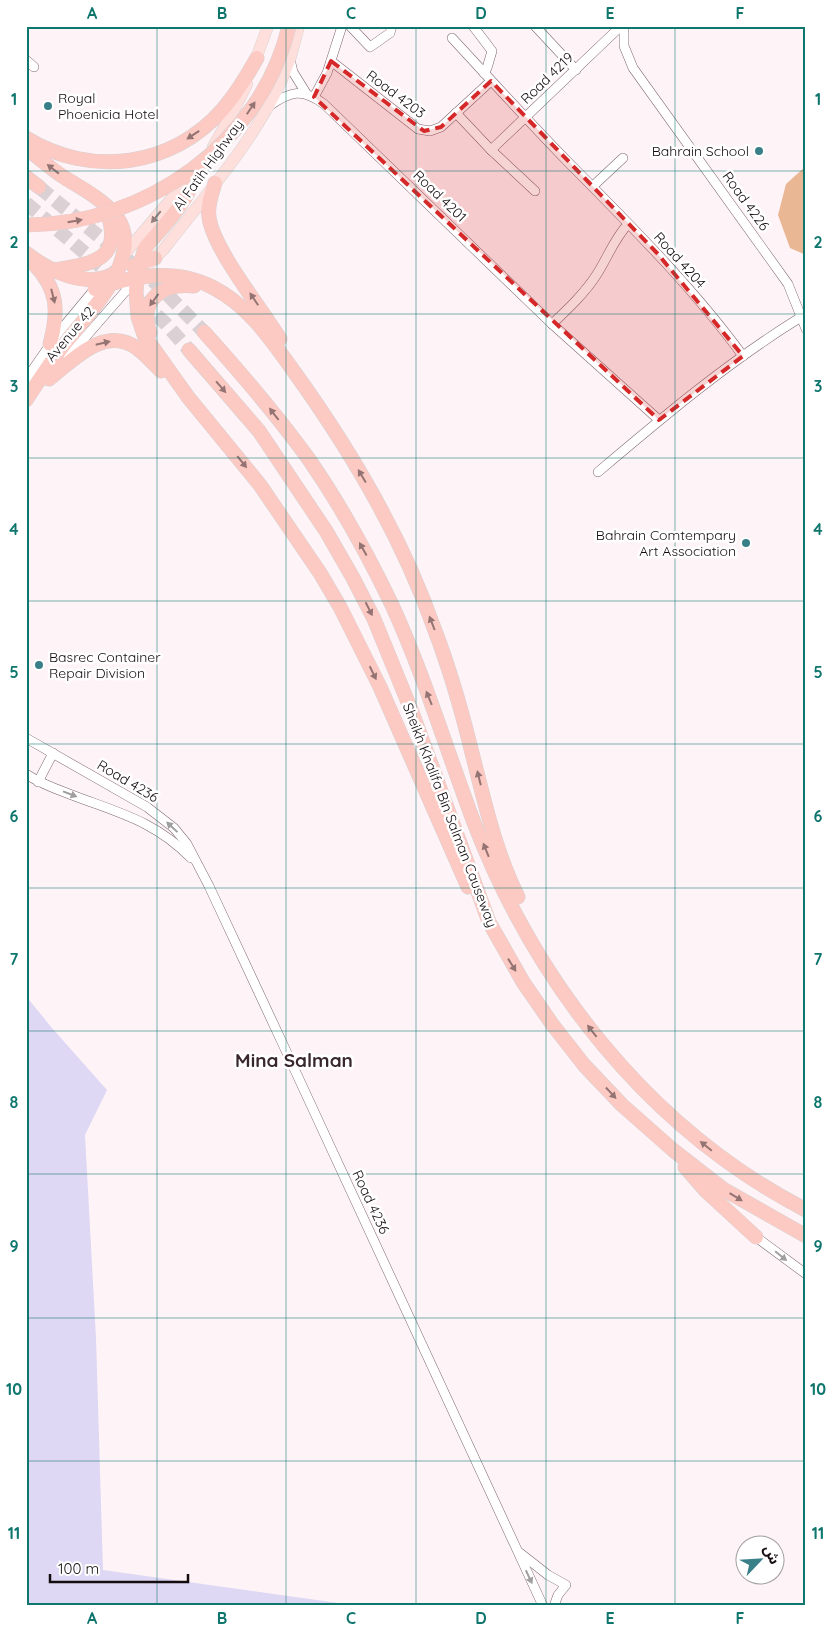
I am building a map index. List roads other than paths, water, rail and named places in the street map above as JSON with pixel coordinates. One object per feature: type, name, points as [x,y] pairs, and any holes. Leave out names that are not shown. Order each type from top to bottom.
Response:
[{"type":"highway","points":[[26,225],[56,224],[102,215],[151,195],[194,170],[230,136],[254,104],[278,60],[289,26]]},
{"type":"highway","points":[[26,138],[47,150],[66,157],[86,161],[110,162],[154,155],[193,137],[208,124],[236,92],[257,58]]},
{"type":"highway","points":[[26,148],[61,175],[92,194],[118,218],[122,230],[124,254],[119,271]]},
{"type":"highway","points":[[196,170],[194,181],[182,203],[145,248],[140,263],[136,291],[138,317],[144,335],[188,397],[260,485],[295,533],[340,607],[380,687],[464,881],[489,922]]},
{"type":"highway","points":[[26,177],[39,187]]},
{"type":"highway","points":[[215,183],[209,211],[214,233],[222,250],[291,356],[305,386]]},
{"type":"highway","points":[[54,270],[83,266],[94,262],[107,251],[112,243],[113,234],[105,205]]},
{"type":"highway","points":[[26,255],[54,270],[86,280],[176,275],[196,280],[214,288],[236,302],[267,334],[305,386],[364,480],[392,531],[426,608],[450,675],[466,728],[502,861],[526,916],[530,941]]},
{"type":"highway","points":[[26,255],[44,274],[54,298],[56,319],[50,344]]},
{"type":"highway","points":[[95,289],[119,271],[155,258]]},
{"type":"highway","points":[[26,400],[108,280]]},
{"type":"highway","points":[[158,354],[148,329],[149,306],[152,300],[162,291],[176,285],[214,288]]},
{"type":"highway","name":"Sheikh Khalifa Bin Salman Causeway","points":[[204,332],[275,414],[309,460],[342,511],[373,567],[414,658],[473,820],[489,858],[530,941],[575,1010],[605,1049],[638,1085],[678,1123],[728,1164],[776,1195],[806,1210]]},
{"type":"highway","points":[[50,380],[88,348],[98,343],[115,341],[137,347],[188,397]]},
{"type":"highway","name":"Sheikh Khalifa Bin Salman Causeway","points":[[189,350],[259,431],[321,522],[353,578],[374,619],[412,712],[489,922],[523,982],[552,1024],[584,1065],[622,1105],[673,1150],[723,1189],[806,1236]]},
{"type":"highway","points":[[673,1150],[706,1191],[756,1236]]},
{"type":"main road","name":"Al Fatih Highway","points":[[108,280],[124,254],[196,170],[224,130],[245,88],[268,26]]},
{"type":"main road","name":"Al Fatih Highway","points":[[137,278],[244,145],[267,108],[290,60],[299,26]]},
{"type":"street","points":[[267,108],[290,95],[310,95],[327,73],[342,26]]},
{"type":"street","points":[[350,26],[370,46],[390,33],[392,26]]},
{"type":"street","points":[[474,26],[492,51],[484,73]]},
{"type":"street","points":[[535,26],[576,70]]},
{"type":"street","name":"Road 4219","points":[[491,150],[623,26]]},
{"type":"street","name":"Road 4226","points":[[623,26],[624,46],[632,68],[788,284],[806,329]]},
{"type":"street","name":"Road 4204","points":[[452,38],[688,288],[743,356]]},
{"type":"street","points":[[26,60],[34,67]]},
{"type":"street","name":"Road 4201","points":[[290,60],[293,72],[310,95],[324,104],[349,126],[552,324]]},
{"type":"street","name":"Road 4203","points":[[331,61],[418,129],[424,131],[436,130],[491,81]]},
{"type":"street","points":[[456,113],[491,150],[535,191]]},
{"type":"street","points":[[592,186],[623,158]]},
{"type":"street","points":[[628,224],[619,233],[585,290],[552,324],[659,420]]},
{"type":"street","name":"Al Fatih Highway","points":[[113,304],[137,278]]},
{"type":"street","name":"Avenue 42","points":[[26,379],[50,344],[95,289]]},
{"type":"street","name":"Avenue 42","points":[[26,400],[50,380],[113,304]]},
{"type":"street","points":[[598,472],[659,420],[743,356],[801,318]]},
{"type":"street","points":[[26,359],[35,366]]},
{"type":"street","name":"Road 4236","points":[[26,738],[125,793],[161,818],[184,839],[199,867],[542,1606]]},
{"type":"street","points":[[38,782],[53,753]]},
{"type":"street","name":"Road 4236","points":[[26,774],[38,782],[147,824],[170,838],[199,867]]},
{"type":"street","points":[[756,1236],[806,1274]]},
{"type":"street","name":"Road 4236","points":[[516,1549],[548,1576],[566,1585],[558,1595],[554,1606]]},
{"type":"tunnel","points":[[39,187],[158,285],[204,332]]},
{"type":"tunnel","points":[[26,203],[119,282]]},
{"type":"tunnel","points":[[141,301],[166,324],[189,350]]},
{"type":"place","name":"Royal Phoenicia Hotel","points":[[48,106]]},
{"type":"place","name":"Bahrain School","points":[[759,151]]},
{"type":"place","name":"Bahrain Comtempary Art Association","points":[[746,543]]},
{"type":"place","name":"Basrec Container Repair Division","points":[[39,665]]},
{"type":"district","name":"Mina Salman","points":[[294,1060]]}]
